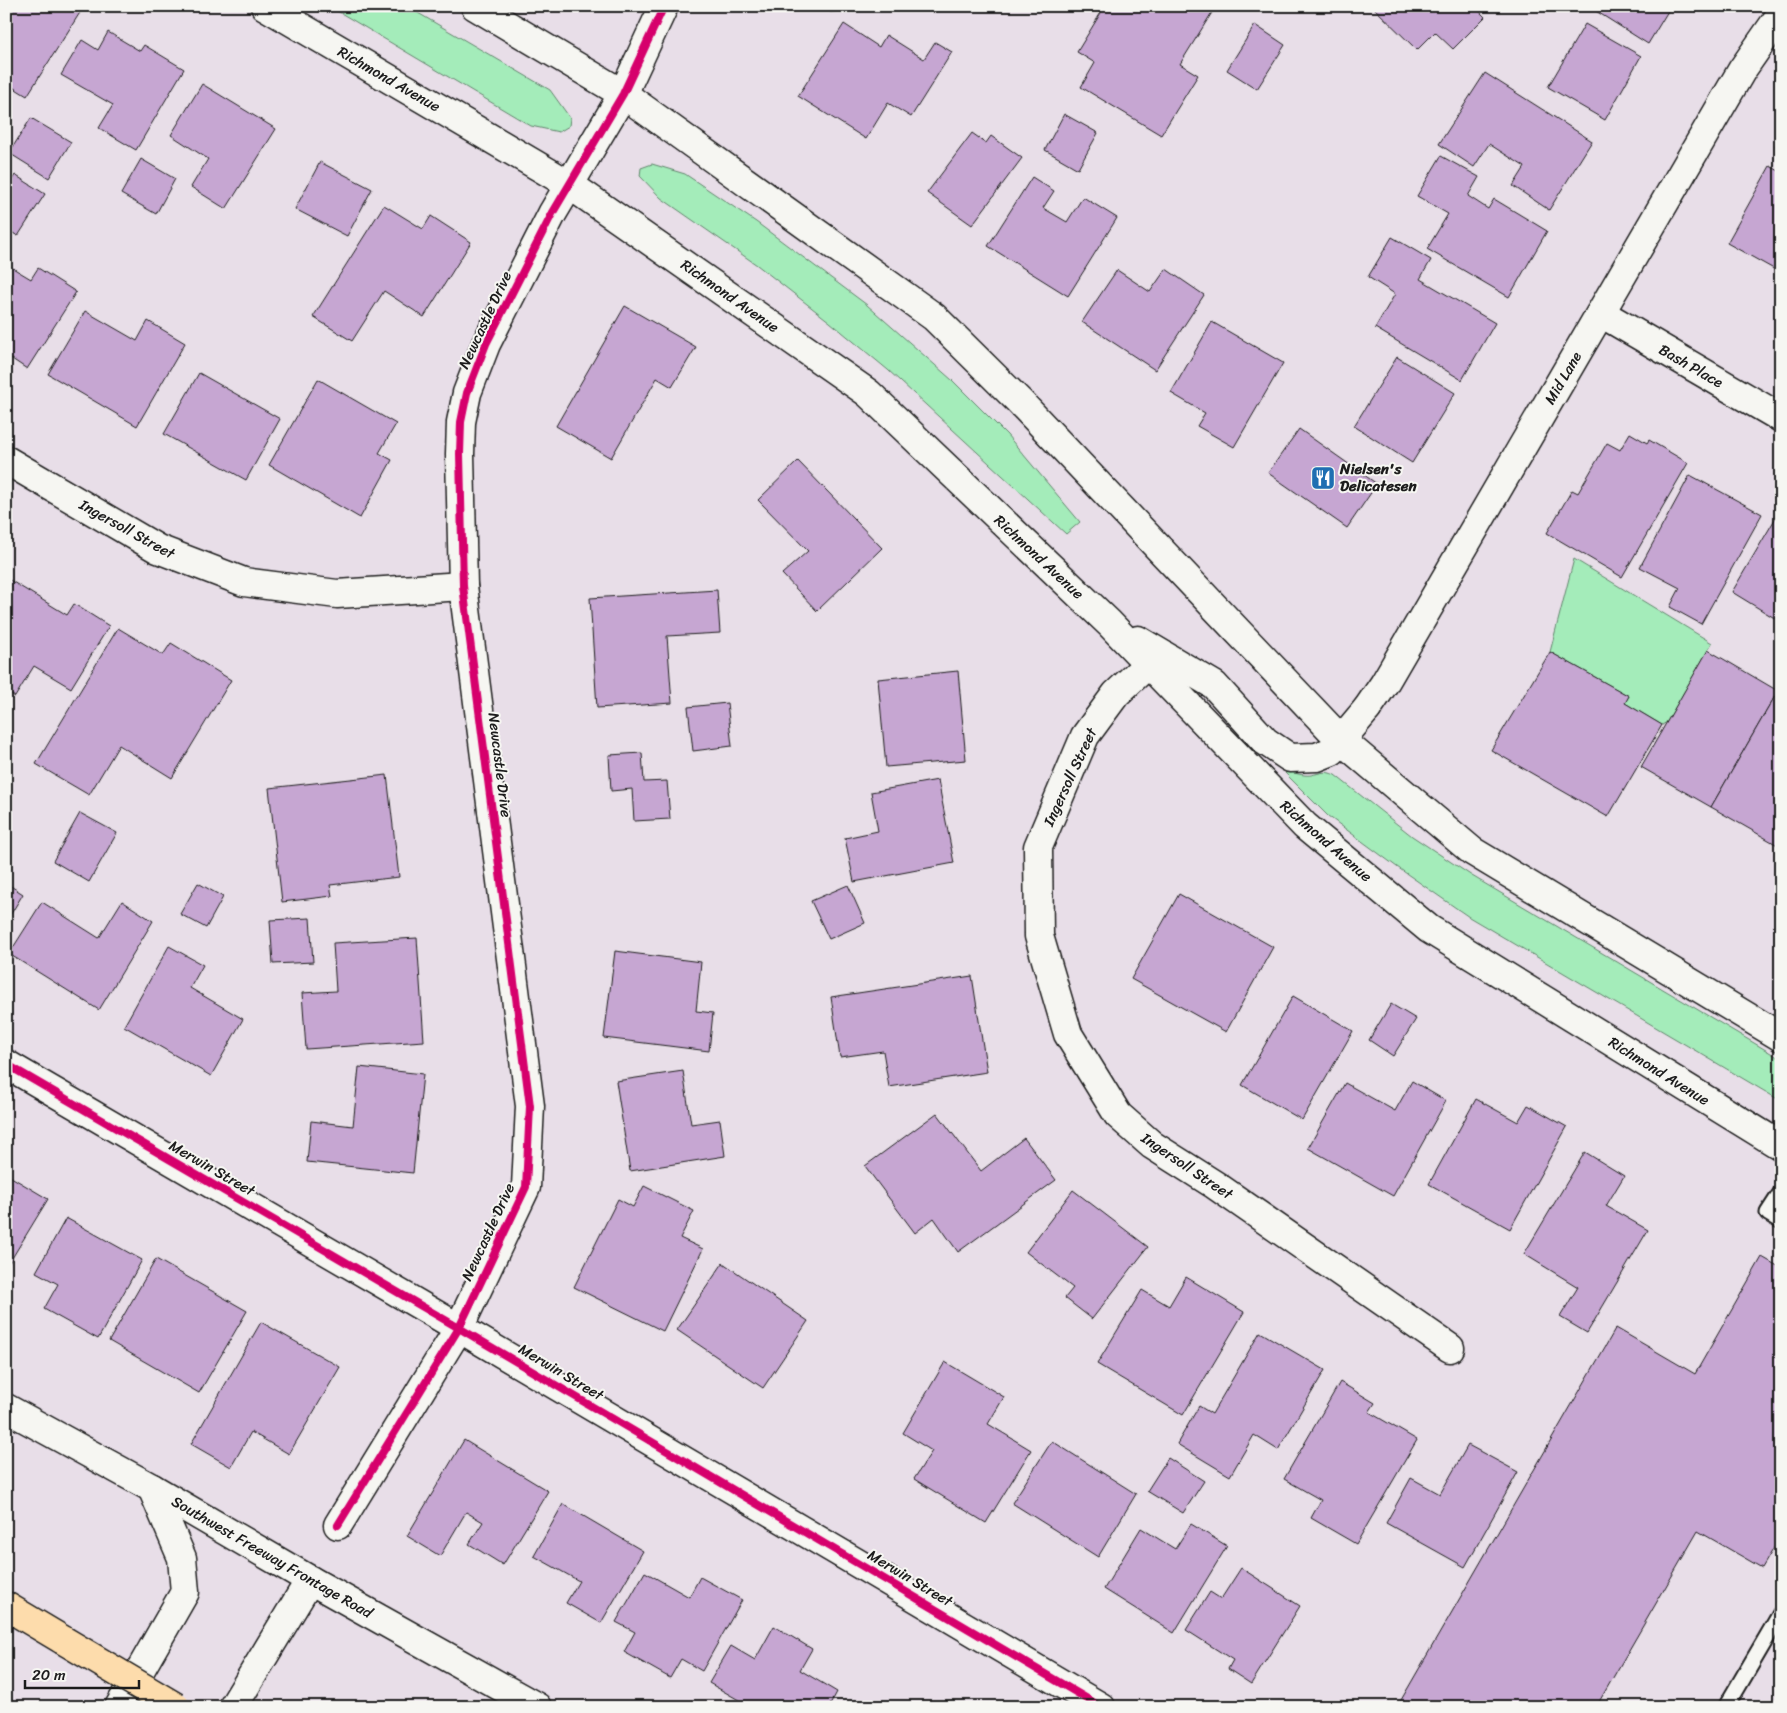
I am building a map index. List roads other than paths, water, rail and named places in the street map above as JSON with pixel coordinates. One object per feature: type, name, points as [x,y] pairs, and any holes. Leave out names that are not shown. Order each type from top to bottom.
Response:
[{"type":"highway","points":[[6,1606],[176,1707]]},
{"type":"street","name":"Richmond Avenue","points":[[265,6],[570,185],[868,393],[1109,623],[1305,826],[1429,929],[1781,1146]]},
{"type":"street","points":[[475,6],[623,94],[934,317],[1019,401],[1341,740],[1472,852],[1781,1037]]},
{"type":"street","name":"Newcastle Drive","points":[[338,1525],[459,1328],[526,1188],[530,1106],[463,586],[461,422],[467,393],[486,344],[552,214],[623,94],[664,6]]},
{"type":"street","name":"Mid Lane","points":[[1109,623],[1214,685],[1264,741],[1290,758],[1318,757],[1332,751],[1367,709],[1384,684],[1742,70],[1781,14]]},
{"type":"street","name":"Bash Place","points":[[1600,314],[1781,418]]},
{"type":"street","name":"Ingersoll Street","points":[[6,460],[158,549],[244,582],[337,594],[463,586]]},
{"type":"street","name":"Ingersoll Street","points":[[1148,664],[1116,694],[1086,736],[1038,846],[1039,936],[1068,1034],[1118,1115],[1152,1145],[1215,1185],[1450,1348]]},
{"type":"street","name":"Merwin Street","points":[[6,1064],[459,1328],[1101,1707]]},
{"type":"street","name":"Southwest Freeway Frontage Road","points":[[6,1408],[152,1488],[310,1580],[537,1707]]},
{"type":"street","points":[[119,1707],[185,1592],[182,1558],[152,1488]]},
{"type":"street","points":[[233,1707],[310,1580]]},
{"type":"lane","points":[[1781,1193],[1768,1213],[1781,1221]]},
{"type":"lane","points":[[1726,1707],[1781,1613]]},
{"type":"place","name":"Nielsen's Delicatesen","points":[[1323,478]]}]
